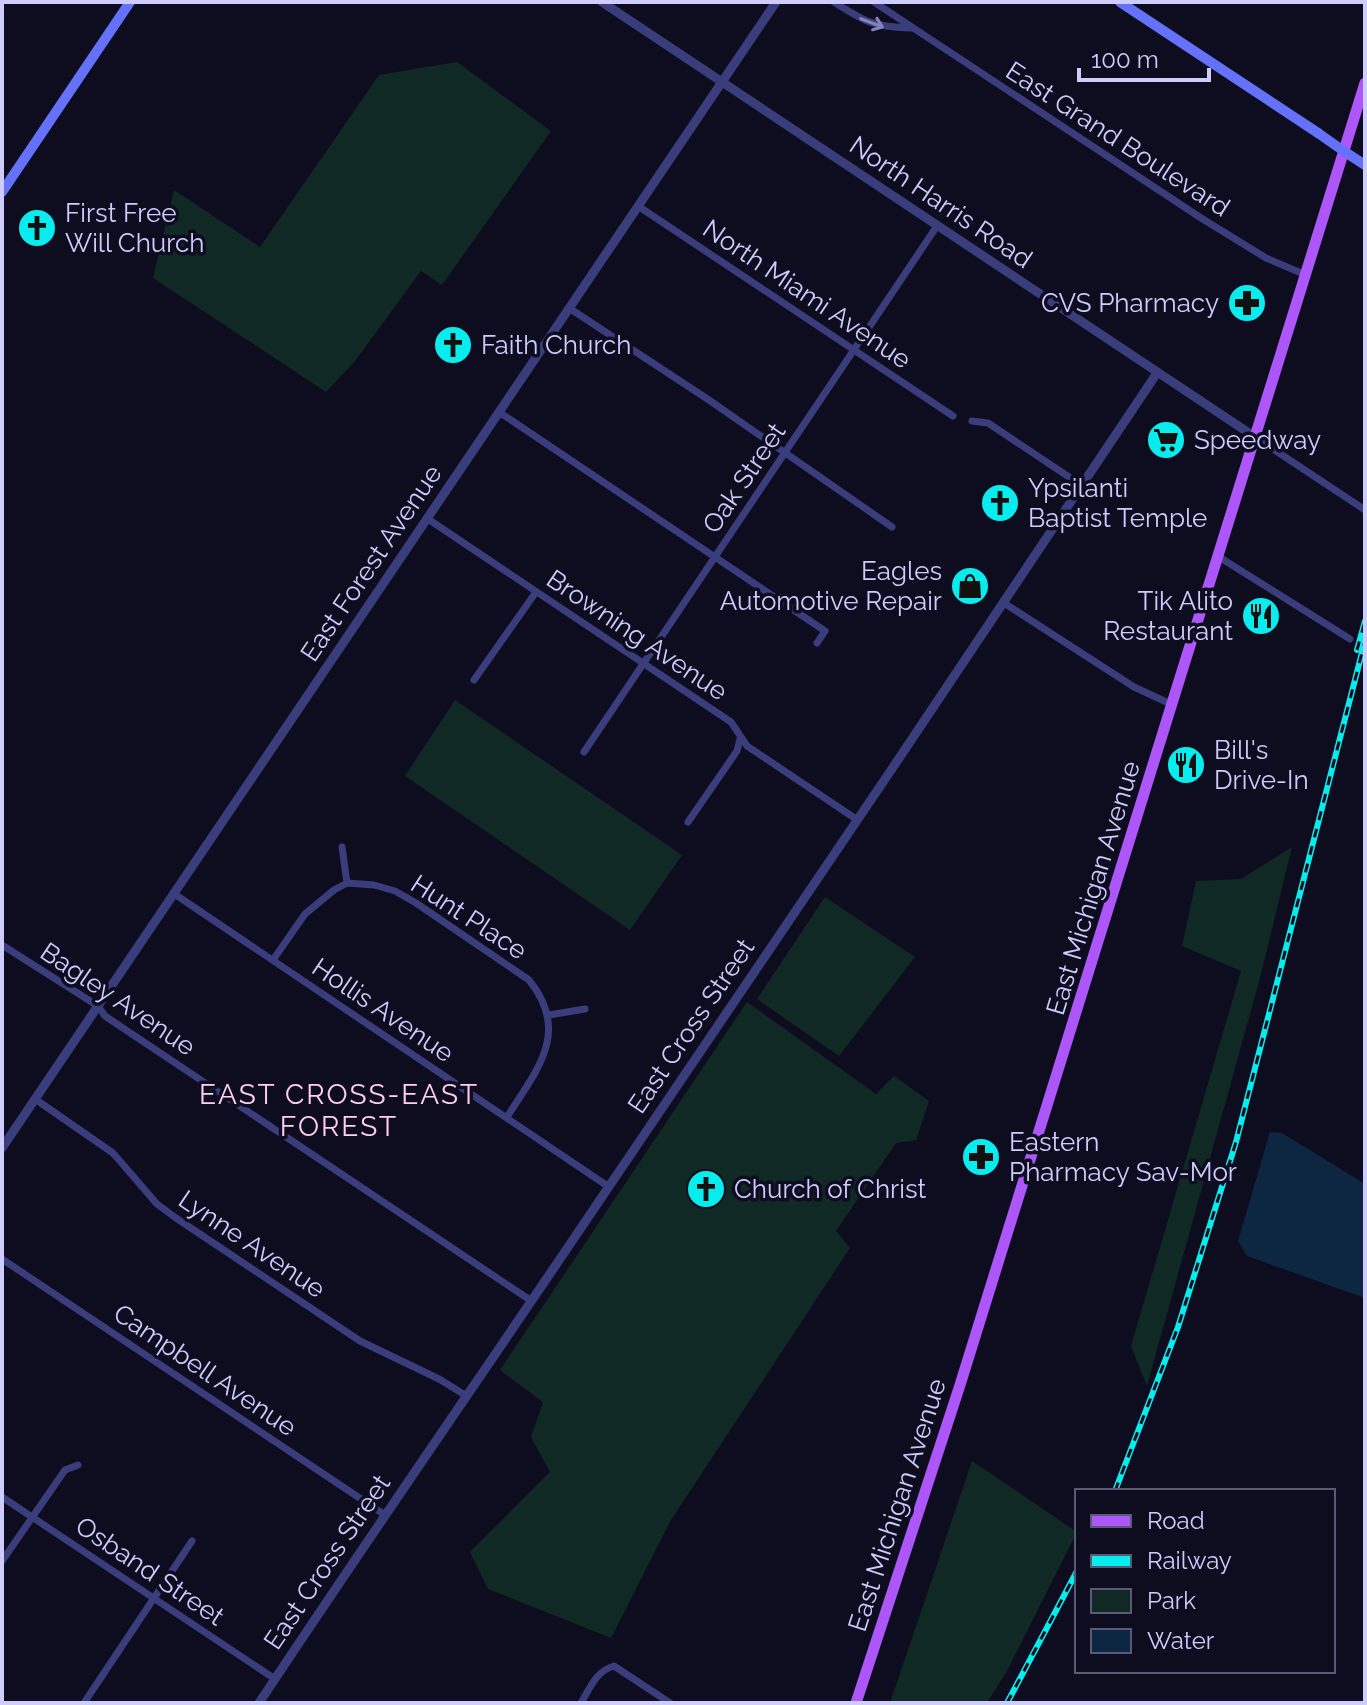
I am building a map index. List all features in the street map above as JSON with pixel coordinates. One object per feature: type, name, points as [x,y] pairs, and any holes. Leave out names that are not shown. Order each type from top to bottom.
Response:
[{"type":"main road","points":[[2,192],[130,2]]},
{"type":"main road","points":[[1120,2],[1365,165]]},
{"type":"main road","name":"East Michigan Avenue","points":[[856,1703],[960,1385],[1365,83]]},
{"type":"street","name":"North Harris Road","points":[[602,2],[1255,437]]},
{"type":"street","name":"East Forest Avenue","points":[[2,1148],[776,2]]},
{"type":"street","name":"East Grand Boulevard","points":[[834,2],[865,22],[883,28],[913,28]]},
{"type":"street","name":"East Grand Boulevard","points":[[874,2],[1226,234],[1266,258],[1306,275]]},
{"type":"street","name":"North Miami Avenue","points":[[638,206],[953,416]]},
{"type":"street","name":"Oak Street","points":[[584,752],[937,226]]},
{"type":"street","points":[[569,308],[892,527]]},
{"type":"street","name":"East Cross Street","points":[[259,1703],[1157,373]]},
{"type":"street","points":[[499,412],[825,631]]},
{"type":"street","points":[[972,421],[988,423],[1081,485]]},
{"type":"street","points":[[1255,437],[1365,510]]},
{"type":"street","name":"Browning Avenue","points":[[428,519],[731,722],[740,739],[856,819]]},
{"type":"street","points":[[1219,557],[1350,639]]},
{"type":"street","points":[[474,680],[536,592]]},
{"type":"street","points":[[1004,603],[1134,687],[1173,705]]},
{"type":"street","points":[[817,643],[830,624]]},
{"type":"street","points":[[688,822],[737,751],[740,739]]},
{"type":"street","points":[[273,960],[305,914],[347,883],[342,847]]},
{"type":"street","name":"Hunt Place","points":[[347,883],[374,885],[395,891],[416,903],[529,980],[549,1015]]},
{"type":"street","name":"Hollis Avenue","points":[[173,893],[609,1187]]},
{"type":"street","name":"Bagley Avenue","points":[[2,945],[98,1006],[105,1016],[530,1300]]},
{"type":"street","points":[[507,1117],[543,1058],[548,1043],[549,1015],[585,1009]]},
{"type":"street","name":"Lynne Avenue","points":[[35,1099],[113,1153],[157,1204],[176,1218],[360,1341],[465,1395]]},
{"type":"street","name":"Campbell Avenue","points":[[2,1259],[385,1515]]},
{"type":"street","points":[[2,1561],[65,1470],[78,1465]]},
{"type":"street","name":"Osband Street","points":[[2,1497],[275,1679]]},
{"type":"street","points":[[84,1703],[192,1541]]},
{"type":"street","points":[[581,1703],[597,1675],[605,1668],[614,1666],[670,1703]]},
{"type":"green space","points":[[457,62],[551,131],[442,285],[421,271],[355,361],[326,392],[153,278],[174,190],[260,247],[379,75]]},
{"type":"green space","points":[[455,700],[682,855],[630,930],[405,776]]},
{"type":"green space","points":[[1292,847],[1260,978],[1147,1386],[1131,1346],[1241,971],[1182,946],[1196,881],[1241,879]]},
{"type":"green space","points":[[825,897],[915,957],[839,1056],[757,999]]},
{"type":"green space","points":[[747,1002],[876,1094],[894,1076],[929,1101],[916,1140],[896,1143],[836,1231],[850,1248],[671,1520],[611,1638],[488,1589],[470,1552],[550,1472],[531,1437],[543,1402],[500,1370]]},
{"type":"green space","points":[[972,1461],[1075,1531],[1075,1536],[1007,1671],[987,1703],[890,1703]]},
{"type":"water","points":[[1270,1132],[1282,1133],[1365,1184],[1365,1298],[1247,1256],[1238,1241]]},
{"type":"railway","points":[[1357,650],[1365,621]]},
{"type":"railway","points":[[1116,1489],[1178,1327],[1236,1142],[1365,641]]},
{"type":"railway","points":[[1007,1703],[1075,1575]]},
{"type":"place","name":"First Free Will Church","points":[[37,228]]},
{"type":"place","name":"CVS Pharmacy","points":[[1247,303]]},
{"type":"place","name":"Faith Church","points":[[453,345]]},
{"type":"place","name":"Speedway","points":[[1166,440]]},
{"type":"place","name":"Ypsilanti Baptist Temple","points":[[1000,503]]},
{"type":"place","name":"Eagles Automotive Repair","points":[[970,586]]},
{"type":"place","name":"Tik Alito Restaurant","points":[[1261,616]]},
{"type":"place","name":"Bill's Drive-In","points":[[1186,765]]},
{"type":"place","name":"Eastern Pharmacy Sav-Mor","points":[[981,1157]]},
{"type":"place","name":"Church of Christ","points":[[706,1189]]},
{"type":"district","name":"EAST CROSS-EAST FOREST","points":[[339,1110]]}]
